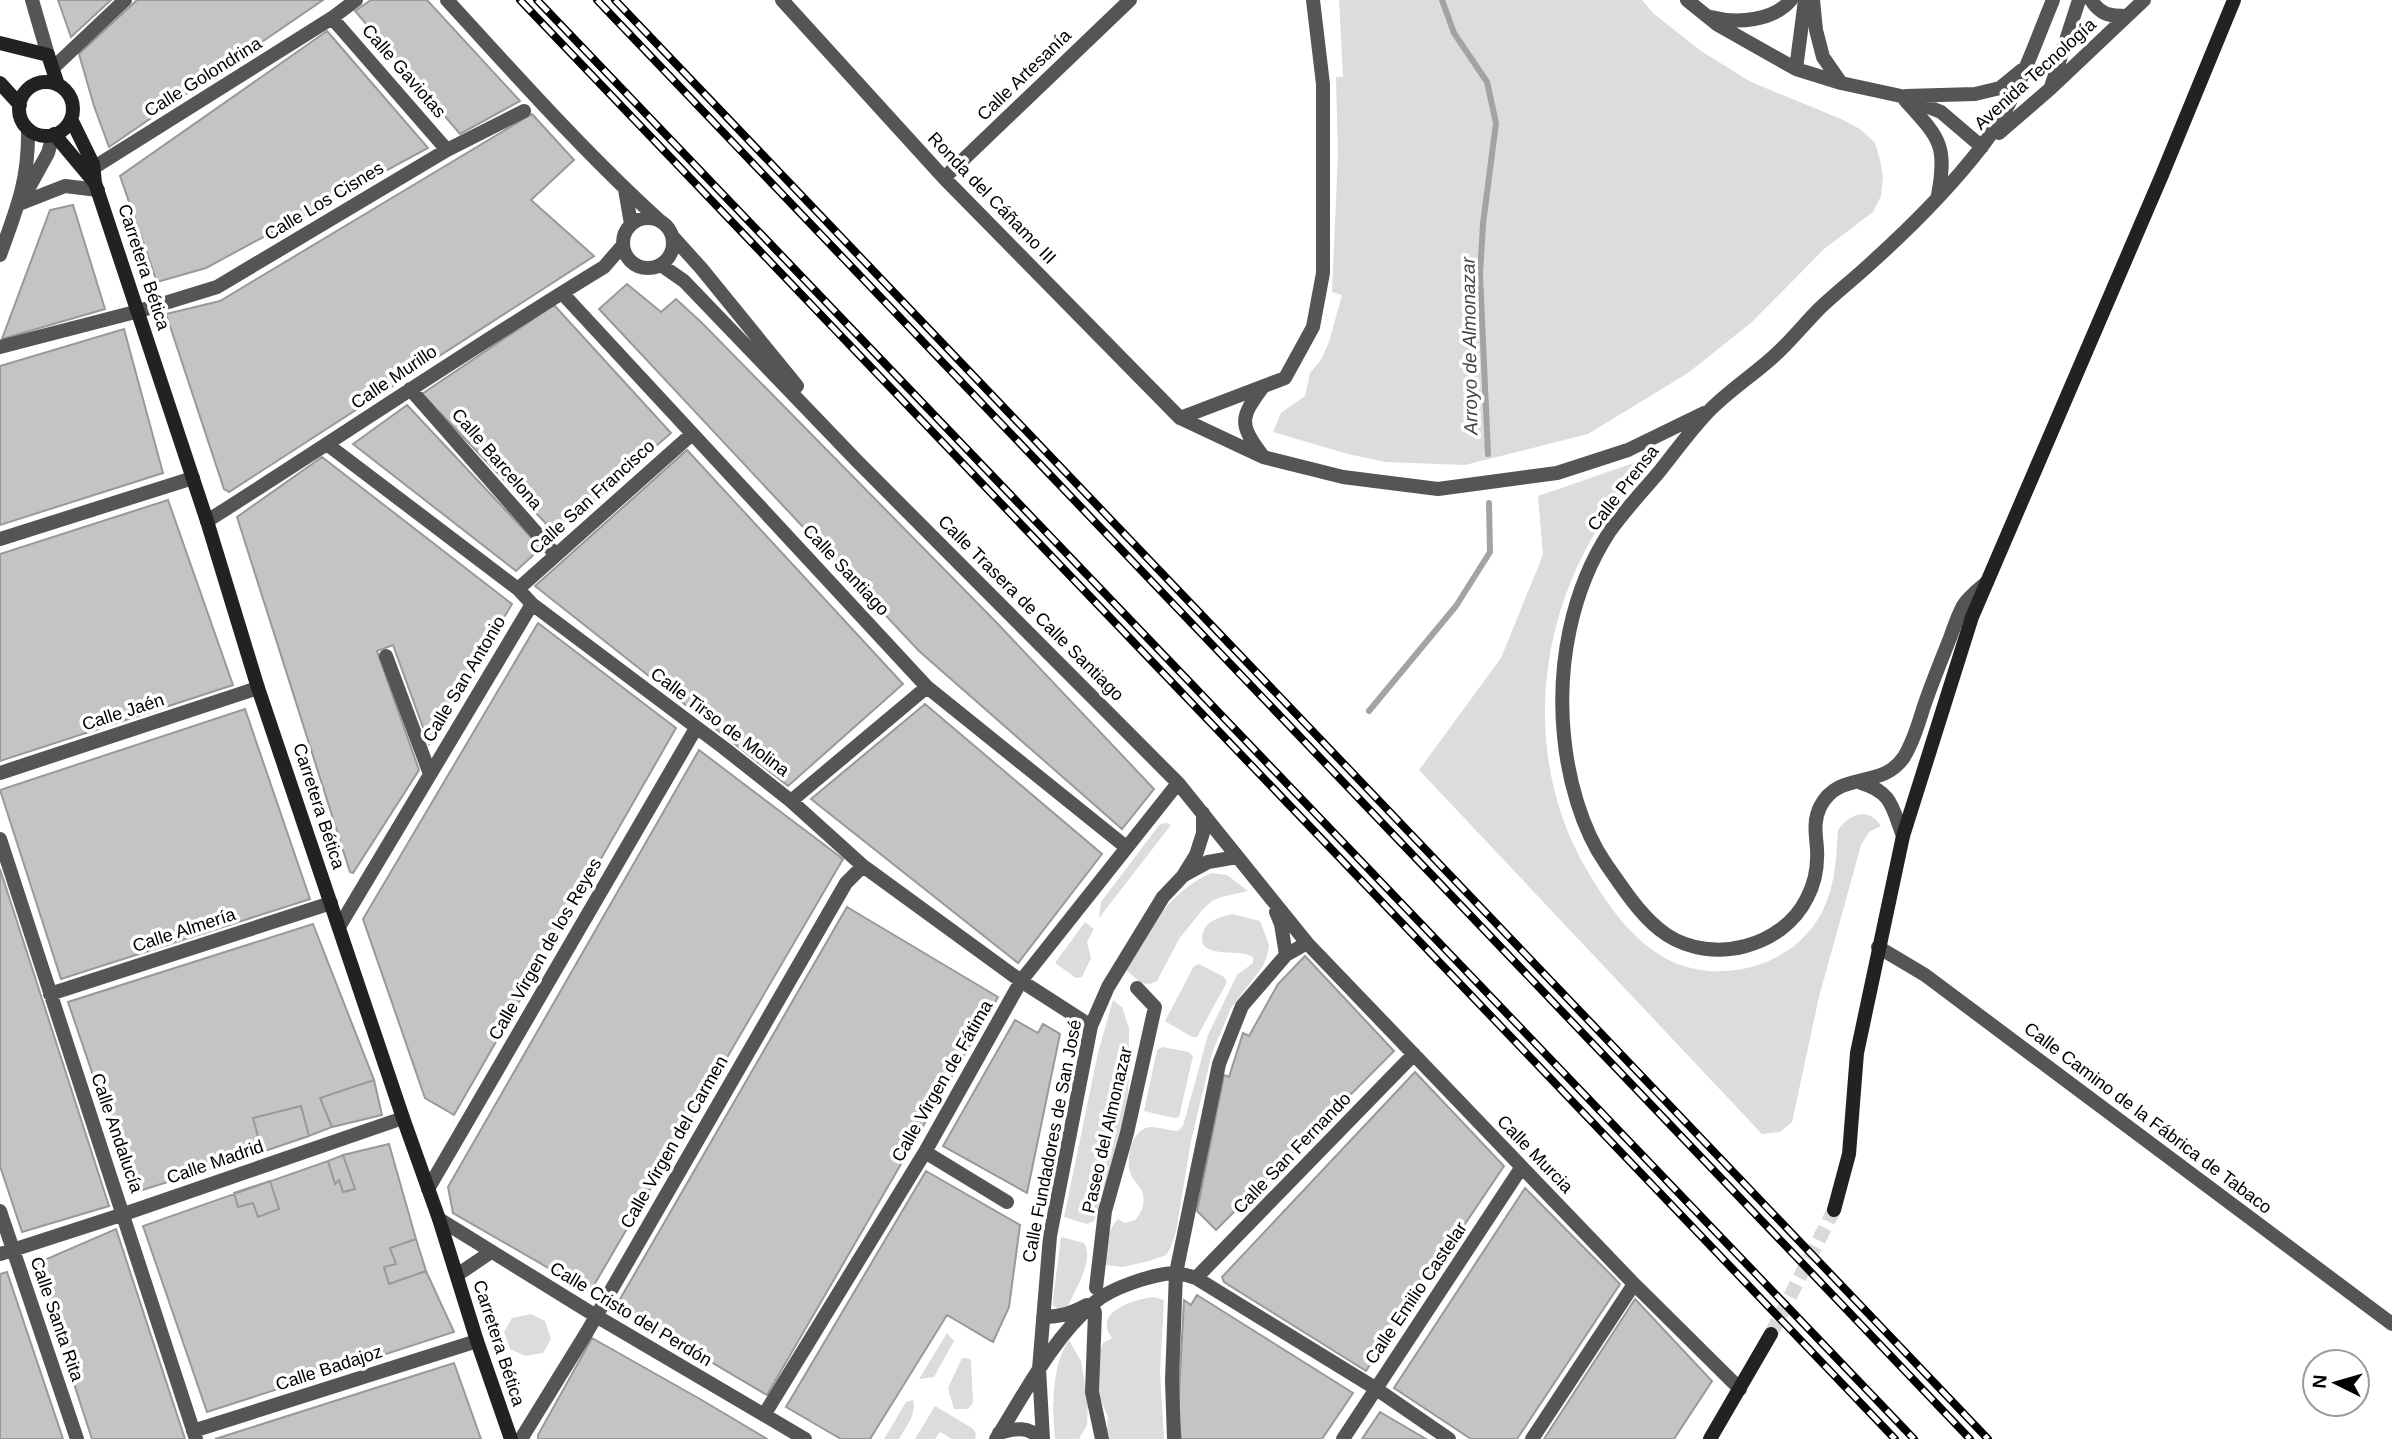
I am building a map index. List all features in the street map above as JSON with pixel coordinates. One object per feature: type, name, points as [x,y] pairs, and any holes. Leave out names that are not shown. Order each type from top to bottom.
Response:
[{"type":"street","points":[[32,0],[58,85]]},
{"type":"street","points":[[51,61],[125,0]]},
{"type":"street","name":"Calle Golondrina","points":[[96,181],[356,0]]},
{"type":"street","points":[[447,0],[541,103],[625,189],[660,220],[670,230],[673,237],[671,253],[661,265],[645,268],[631,261],[625,254],[623,237],[631,224],[645,218],[660,220]]},
{"type":"street","name":"Ronda del Cáñamo III","points":[[782,0],[944,178],[1180,418],[1263,457],[1343,477],[1437,489],[1558,473],[1628,450],[1709,411]]},
{"type":"street","name":"Calle Artesanía","points":[[944,178],[1130,0]]},
{"type":"street","points":[[1180,418],[1285,378],[1313,327],[1323,273],[1323,84],[1313,0]]},
{"type":"street","points":[[1688,0],[1718,25],[1796,69],[1841,83],[1901,96],[1941,112],[1982,147],[2002,120],[2053,0]]},
{"type":"street","points":[[1706,16],[1728,19],[1767,17],[1791,0]]},
{"type":"street","points":[[1796,69],[1805,0]]},
{"type":"street","points":[[1813,0],[1816,30],[1823,57],[1841,83]]},
{"type":"street","points":[[2051,89],[2079,0]]},
{"type":"street","points":[[2091,0],[2101,13],[2108,16],[2127,16]]},
{"type":"street","name":"Avenida Tecnología","points":[[1982,147],[2051,89],[2144,0]]},
{"type":"street","points":[[1834,1210],[1849,1154],[1857,1053],[1903,836],[1972,617],[2234,0]]},
{"type":"street","name":"Calle Gaviotas","points":[[332,18],[447,150]]},
{"type":"street","points":[[0,43],[51,61]]},
{"type":"street","points":[[1901,96],[1975,94],[2000,88],[2023,69]]},
{"type":"street","points":[[19,204],[48,153],[54,135],[67,126],[71,119],[72,104],[65,90],[58,85],[44,82],[26,91],[20,105]]},
{"type":"street","points":[[0,83],[20,105],[23,122],[29,129],[36,134],[54,135]]},
{"type":"street","points":[[1901,96],[1935,133],[1942,149],[1943,169],[1938,197]]},
{"type":"street","name":"Calle Los Cisnes","points":[[0,347],[139,311],[217,287],[447,150],[524,111]]},
{"type":"street","name":"Carretera Bética","points":[[71,119],[96,181],[207,520],[258,688],[511,1439]]},
{"type":"street","points":[[0,255],[25,184],[29,129]]},
{"type":"street","name":"Carretera Bética","points":[[54,135],[96,181]]},
{"type":"street","name":"Calle Prensa","points":[[1982,147],[1938,197],[1875,260],[1821,308],[1774,356],[1709,411],[1611,530],[1592,563],[1570,632],[1563,672],[1562,714],[1566,755],[1596,850],[1621,886],[1646,915],[1667,935],[1698,948],[1731,949],[1775,934],[1794,918],[1807,900],[1816,876],[1815,827],[1820,806],[1836,786],[1886,774],[1902,760],[1913,739],[1964,603],[1987,582]]},
{"type":"street","points":[[19,204],[65,186],[96,181]]},
{"type":"street","points":[[625,189],[631,224]]},
{"type":"street","name":"Calle Trasera de Calle Santiago","points":[[673,237],[857,461]]},
{"type":"street","name":"Calle Murillo","points":[[207,520],[328,445],[410,388],[604,267],[623,245]]},
{"type":"street","name":"Calle Murillo","points":[[604,267],[631,261]]},
{"type":"street","name":"Calle Trasera de Calle Santiago","points":[[661,265],[684,281],[857,461],[1178,783],[1237,857]]},
{"type":"street","name":"Calle Santiago","points":[[562,293],[927,687],[1126,847]]},
{"type":"street","points":[[1263,387],[1251,401],[1245,419],[1246,431],[1263,457]]},
{"type":"street","name":"Calle Barcelona","points":[[410,388],[555,554]]},
{"type":"street","name":"Calle San Francisco","points":[[518,589],[692,433]]},
{"type":"street","name":"Calle Tirso de Molina","points":[[328,445],[792,802],[863,866],[1021,981],[1091,1027]]},
{"type":"street","points":[[0,539],[193,478]]},
{"type":"street","name":"Calle San Antonio","points":[[339,927],[532,604]]},
{"type":"street","name":"Calle San Antonio","points":[[386,656],[430,774]]},
{"type":"street","points":[[792,802],[927,687]]},
{"type":"street","name":"Calle Jaén","points":[[0,773],[258,688]]},
{"type":"street","name":"Calle Virgen de los Reyes","points":[[428,1189],[696,728]]},
{"type":"street","points":[[1856,781],[1877,788],[1886,796],[1903,836]]},
{"type":"street","name":"Calle Virgen de Fátima","points":[[764,1415],[925,1152],[1021,981],[1178,783]]},
{"type":"street","name":"Calle Fundadores de San José","points":[[1042,1439],[1039,1369],[1050,1236],[1091,1027],[1108,987],[1156,907],[1183,876],[1196,855],[1203,833],[1203,813]]},
{"type":"street","name":"Calle Andalucía","points":[[0,839],[195,1435]]},
{"type":"street","name":"Calle Fundadores de San José","points":[[1183,876],[1208,862],[1237,857]]},
{"type":"street","name":"Calle Murcia","points":[[1237,857],[1307,943],[1521,1168],[1740,1389]]},
{"type":"street","name":"Calle Virgen del Carmen","points":[[521,1439],[596,1316],[846,883],[863,866]]},
{"type":"street","points":[[1268,895],[1281,924],[1286,954]]},
{"type":"street","name":"Calle Almería","points":[[50,994],[331,903]]},
{"type":"street","points":[[1174,1439],[1172,1380],[1176,1273],[1219,1064],[1242,1006],[1286,954],[1307,943]]},
{"type":"street","name":"Calle Camino de la Fábrica de Tabaco","points":[[1878,947],[1925,975],[2392,1324]]},
{"type":"street","name":"Paseo del Almonazar","points":[[1101,1439],[1092,1392],[1095,1301],[1105,1211],[1127,1133],[1155,1007],[1137,988]]},
{"type":"street","name":"Calle San Fernando","points":[[1196,1278],[1415,1055]]},
{"type":"street","name":"Calle Madrid","points":[[6,1252],[403,1118]]},
{"type":"street","points":[[925,1152],[1007,1202]]},
{"type":"street","name":"Calle Emilio Castelar","points":[[1343,1439],[1521,1168]]},
{"type":"street","name":"Calle Santa Rita","points":[[0,1212],[6,1252],[77,1439]]},
{"type":"street","name":"Calle Cristo del Perdón","points":[[439,1219],[596,1316],[805,1439]]},
{"type":"street","points":[[457,1275],[491,1252]]},
{"type":"street","points":[[1043,1317],[1070,1314],[1142,1280],[1176,1273],[1196,1278],[1376,1388],[1448,1439]]},
{"type":"street","points":[[1532,1439],[1634,1284]]},
{"type":"street","points":[[998,1436],[1039,1369],[1069,1329],[1095,1301]]},
{"type":"street","points":[[1710,1439],[1771,1334]]},
{"type":"street","name":"Calle Badajoz","points":[[195,1435],[477,1341]]},
{"type":"street","points":[[998,1436],[1015,1428],[1034,1432],[1042,1439]]},
{"type":"shaded area","points":[[1339,0],[1642,0],[1653,13],[1701,51],[1751,82],[1860,129],[1875,143],[1883,177],[1881,196],[1873,212],[1824,249],[1752,322],[1688,373],[1588,434],[1465,465],[1385,462],[1273,432],[1281,413],[1305,396],[1310,373],[1321,360],[1329,342],[1342,295],[1332,292],[1338,154],[1336,77],[1343,77]]},
{"type":"shaded area","points":[[1657,455],[1630,484],[1606,516],[1582,557],[1564,600],[1552,645],[1546,692],[1546,738],[1553,785],[1567,829],[1588,872],[1621,920],[1641,941],[1665,958],[1687,967],[1711,971],[1758,965],[1799,942],[1815,924],[1826,903],[1835,867],[1838,830],[1848,820],[1860,814],[1871,816],[1881,826],[1869,832],[1861,845],[1819,997],[1792,1122],[1780,1132],[1762,1134],[1419,770],[1501,658],[1543,555],[1538,496]]},
{"type":"shaded area","points":[[1160,824],[1171,825],[1099,918],[1101,902]]},
{"type":"shaded area","points":[[1212,873],[1227,875],[1248,891],[1212,901],[1179,939],[1157,981],[1150,984],[1141,983],[1126,970],[1150,928],[1185,889]]},
{"type":"shaded area","points":[[1232,914],[1260,921],[1269,945],[1267,956],[1263,966],[1231,1008],[1212,1053],[1191,1141],[1176,1232],[1170,1249],[1166,1255],[1149,1261],[1123,1267],[1106,1265],[1103,1260],[1111,1228],[1118,1219],[1125,1223],[1135,1220],[1143,1205],[1142,1192],[1131,1175],[1129,1166],[1132,1144],[1144,1128],[1178,1131],[1183,1126],[1208,1035],[1237,975],[1253,963],[1253,957],[1247,954],[1211,950],[1202,940],[1209,923]]},
{"type":"shaded area","points":[[1085,922],[1094,929],[1087,942],[1091,958],[1082,977],[1076,978],[1055,963]]},
{"type":"shaded area","points":[[1199,964],[1224,977],[1227,982],[1197,1037],[1192,1037],[1165,1021],[1194,966]]},
{"type":"shaded area","points":[[1113,1000],[1122,1007],[1129,1028],[1127,1103],[1115,1155],[1094,1221],[1087,1224],[1064,1217],[1098,1053]]},
{"type":"shaded area","points":[[1162,1047],[1189,1052],[1193,1056],[1179,1117],[1144,1111],[1157,1050]]},
{"type":"shaded area","points":[[1061,1237],[1084,1243],[1087,1257],[1083,1274],[1068,1306],[1058,1309],[1053,1305],[1053,1299]]},
{"type":"shaded area","points":[[1154,1297],[1164,1300],[1160,1372],[1164,1439],[1110,1439],[1107,1430],[1108,1417],[1099,1395],[1100,1351],[1103,1343],[1112,1338],[1107,1329],[1107,1321],[1118,1308]]},
{"type":"shaded area","points":[[531,1314],[545,1321],[551,1339],[543,1353],[525,1356],[510,1349],[504,1332],[512,1318]]},
{"type":"shaded area","points":[[947,1333],[954,1341],[934,1377],[919,1379]]},
{"type":"shaded area","points":[[1069,1340],[1081,1361],[1088,1403],[1087,1425],[1079,1439],[1055,1439],[1053,1401],[1056,1375],[1063,1350]]},
{"type":"shaded area","points":[[962,1358],[971,1360],[973,1403],[968,1409],[954,1409],[948,1388]]},
{"type":"shaded area","points":[[913,1400],[912,1415],[899,1439],[884,1439],[906,1402]]},
{"type":"shaded area","points":[[935,1406],[972,1428],[976,1433],[975,1439],[952,1439],[940,1432],[935,1439],[915,1439]]},
{"type":"building","points":[[58,0],[111,0],[71,37]]},
{"type":"building","points":[[137,0],[323,0],[109,147],[79,54]]},
{"type":"building","points":[[371,0],[427,0],[520,101],[460,134],[355,11]]},
{"type":"building","points":[[327,31],[428,148],[206,268],[157,282],[120,176]]},
{"type":"building","points":[[532,114],[574,160],[531,200],[594,256],[229,492],[224,489],[166,314],[220,301]]},
{"type":"building","points":[[73,205],[105,309],[2,339],[50,210]]},
{"type":"building","points":[[627,284],[661,312],[676,299],[701,322],[997,623],[1154,789],[1122,829],[919,651],[599,309]]},
{"type":"building","points":[[554,305],[671,433],[556,534],[422,394]]},
{"type":"building","points":[[124,329],[163,473],[0,525],[0,366]]},
{"type":"building","points":[[407,405],[541,548],[516,571],[353,444]]},
{"type":"building","points":[[687,450],[903,684],[788,786],[535,586]]},
{"type":"building","points":[[322,457],[512,604],[429,744],[393,645],[377,651],[419,770],[353,873],[350,872],[237,517]]},
{"type":"building","points":[[168,500],[233,685],[0,761],[0,554]]},
{"type":"building","points":[[538,623],[676,728],[454,1115],[425,1098],[363,919]]},
{"type":"building","points":[[925,704],[1102,854],[1018,963],[811,799]]},
{"type":"building","points":[[245,709],[310,899],[61,979],[0,790]]},
{"type":"building","points":[[699,750],[843,859],[590,1292],[453,1213],[448,1187]]},
{"type":"building","points":[[0,869],[109,1206],[22,1232],[0,1166]]},
{"type":"building","points":[[847,907],[998,997],[767,1395],[616,1306]]},
{"type":"building","points":[[313,924],[374,1080],[320,1098],[332,1127],[309,1136],[301,1106],[253,1118],[262,1152],[133,1193],[68,1002]]},
{"type":"building","points":[[1305,956],[1394,1051],[1216,1230],[1197,1211],[1224,1075],[1229,1077],[1243,1033],[1249,1036],[1278,984]]},
{"type":"building","points":[[1015,1020],[1038,1033],[1043,1024],[1060,1034],[1027,1193],[943,1146]]},
{"type":"building","points":[[1415,1072],[1504,1166],[1366,1371],[1224,1282],[1222,1277]]},
{"type":"building","points":[[374,1080],[382,1115],[332,1127],[320,1098]]},
{"type":"building","points":[[301,1106],[309,1136],[262,1152],[253,1118]]},
{"type":"building","points":[[389,1144],[416,1239],[390,1248],[396,1264],[384,1267],[389,1284],[426,1271],[454,1332],[207,1412],[143,1226],[328,1161],[335,1184],[339,1180],[343,1192],[355,1189],[343,1155]]},
{"type":"building","points":[[343,1155],[355,1189],[343,1192],[339,1180],[335,1184],[328,1161]]},
{"type":"building","points":[[926,1171],[1020,1225],[1009,1307],[993,1342],[947,1315],[870,1439],[841,1439],[786,1407]]},
{"type":"building","points":[[270,1181],[279,1209],[258,1217],[253,1203],[238,1207],[234,1193]]},
{"type":"building","points":[[1525,1188],[1620,1284],[1517,1439],[1471,1439],[1394,1388]]},
{"type":"building","points":[[116,1229],[185,1439],[92,1439],[35,1264]]},
{"type":"building","points":[[416,1239],[426,1271],[389,1284],[384,1267],[396,1264],[390,1248]]},
{"type":"building","points":[[7,1272],[63,1439],[0,1439],[0,1274]]},
{"type":"building","points":[[1197,1295],[1353,1393],[1322,1439],[1181,1439],[1178,1412],[1184,1300],[1191,1305]]},
{"type":"building","points":[[1635,1299],[1712,1381],[1674,1439],[1544,1439]]},
{"type":"building","points":[[592,1338],[700,1399],[767,1439],[538,1439]]},
{"type":"building","points":[[454,1363],[481,1439],[215,1439]]},
{"type":"building","points":[[1380,1412],[1426,1439],[1362,1439]]},
{"type":"waterway","name":"Arroyo de Almonazar","points":[[1442,0],[1454,33],[1487,82],[1496,123],[1483,224],[1480,275],[1488,454]]},
{"type":"waterway","name":"Arroyo de Almonazar","points":[[1369,711],[1456,606],[1490,552],[1489,503]]},
{"type":"tunnel","points":[[1771,1334],[1834,1210]]},
{"type":"railway","points":[[520,0],[1895,1439]]},
{"type":"railway","points":[[537,0],[1914,1439]]},
{"type":"railway","points":[[597,0],[1970,1439]]},
{"type":"railway","points":[[615,0],[1988,1439]]}]
